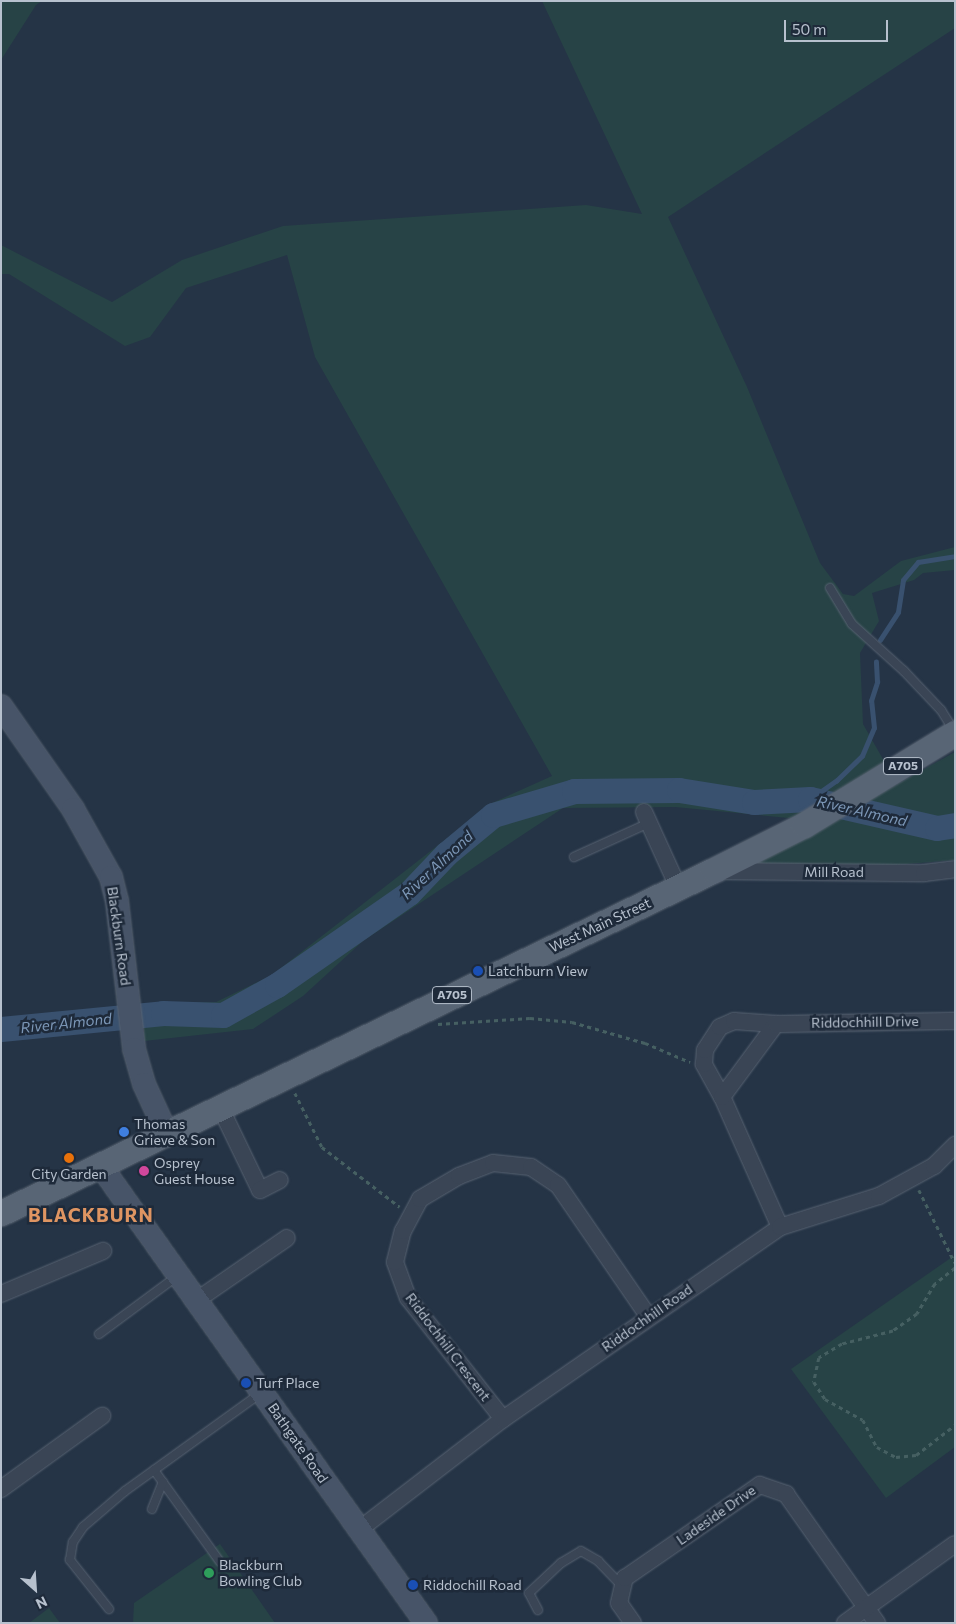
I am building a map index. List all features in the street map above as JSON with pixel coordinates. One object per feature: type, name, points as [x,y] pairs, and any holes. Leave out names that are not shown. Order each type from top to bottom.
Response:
[{"type":"main road","name":"Blackburn Road","points":[[1,706],[102,856],[117,901],[134,1050],[144,1084],[166,1132]]},
{"type":"main road","name":"West Main Street","points":[[100,1164],[804,825],[955,733]]},
{"type":"main road","name":"A705","points":[[1,1213],[100,1164]]},
{"type":"main road","name":"Bathgate Road","points":[[100,1164],[426,1623]]},
{"type":"street","points":[[646,818],[678,887]]},
{"type":"street","name":"Mill Road","points":[[714,870],[924,873],[955,869]]},
{"type":"street","name":"Riddochhill Drive","points":[[704,1064],[705,1050],[720,1027],[734,1021],[776,1024],[955,1021]]},
{"type":"street","points":[[722,1097],[776,1024]]},
{"type":"street","points":[[704,1064],[722,1097],[780,1227]]},
{"type":"street","points":[[220,1106],[260,1190],[280,1180]]},
{"type":"street","name":"Riddochhill Road","points":[[360,1529],[503,1419],[648,1316],[780,1227],[878,1196],[934,1166],[955,1145]]},
{"type":"street","name":"Riddochhill Crescent","points":[[503,1419],[408,1298],[395,1262],[403,1231],[420,1199],[459,1176],[492,1162],[530,1167],[558,1185],[648,1316]]},
{"type":"street","points":[[197,1300],[286,1238]]},
{"type":"street","points":[[1,1294],[103,1251]]},
{"type":"street","points":[[1,1488],[102,1416]]},
{"type":"street","name":"Ladeside Drive","points":[[623,1587],[626,1578],[760,1485],[786,1494],[866,1608]]},
{"type":"street","points":[[845,1623],[955,1544]]},
{"type":"street","points":[[623,1587],[619,1603],[633,1623]]},
{"type":"street","points":[[866,1608],[877,1623]]},
{"type":"lane","points":[[830,588],[852,624],[941,710],[955,733]]},
{"type":"lane","points":[[574,857],[646,818]]},
{"type":"lane","points":[[99,1334],[179,1275]]},
{"type":"lane","points":[[109,1609],[70,1560],[73,1542],[84,1526],[154,1470],[262,1392]]},
{"type":"lane","points":[[154,1470],[220,1562]]},
{"type":"lane","points":[[152,1509],[163,1482]]},
{"type":"lane","points":[[538,1610],[529,1593],[561,1563],[581,1551],[598,1562],[623,1587]]},
{"type":"path","points":[[432,1024],[530,1018],[572,1022],[645,1043],[699,1065],[704,1064]]},
{"type":"path","points":[[286,1075],[322,1148],[412,1215]]},
{"type":"path","points":[[912,1177],[955,1263]]},
{"type":"path","points":[[955,1268],[934,1284],[917,1314],[893,1331],[842,1344],[819,1358],[814,1382],[825,1399],[863,1420],[877,1447],[896,1457],[916,1455],[955,1426]]},
{"type":"green space","points":[[1,1],[42,1],[36,5],[1,60]]},
{"type":"green space","points":[[542,1],[955,1],[955,28],[668,217],[747,387],[820,563],[843,594],[854,596],[901,561],[955,547],[955,570],[923,573],[914,580],[872,593],[879,621],[860,653],[863,724],[888,768],[799,819],[675,807],[563,808],[363,941],[303,996],[253,1029],[144,1041],[144,1004],[216,1002],[272,975],[492,803],[552,776],[315,357],[287,255],[186,288],[150,337],[125,346],[9,274],[1,274],[1,245],[112,302],[182,260],[283,226],[586,205],[642,214]]},
{"type":"green space","points":[[955,752],[955,860],[883,866],[750,866]]},
{"type":"green space","points":[[955,1255],[955,1447],[886,1498],[791,1369]]},
{"type":"green space","name":"Blackburn Bowling Club","points":[[220,1544],[275,1623],[133,1623],[134,1603]]},
{"type":"green space","points":[[49,1608],[60,1623],[29,1623]]},
{"type":"waterway","points":[[880,640],[898,612],[903,580],[918,562],[955,556]]},
{"type":"waterway","points":[[810,799],[836,781],[862,756],[874,728],[871,701],[877,682],[876,662]]},
{"type":"waterway","name":"River Almond","points":[[1,1029],[163,1013],[223,1015],[277,985],[409,893],[446,854],[493,815],[574,791],[679,790],[754,802],[810,799],[937,828],[955,825]]},
{"type":"place","name":"Latchburn View","points":[[478,971]]},
{"type":"place","name":"Thomas Grieve & Son","points":[[124,1132]]},
{"type":"place","name":"City Garden","points":[[69,1158]]},
{"type":"place","name":"Osprey Guest House","points":[[144,1171]]},
{"type":"place","name":"Turf Place","points":[[246,1383]]},
{"type":"place","name":"Blackburn Bowling Club","points":[[209,1573]]},
{"type":"place","name":"Riddochill Road","points":[[413,1585]]},
{"type":"district","name":"BLACKBURN","points":[[91,1215]]}]
